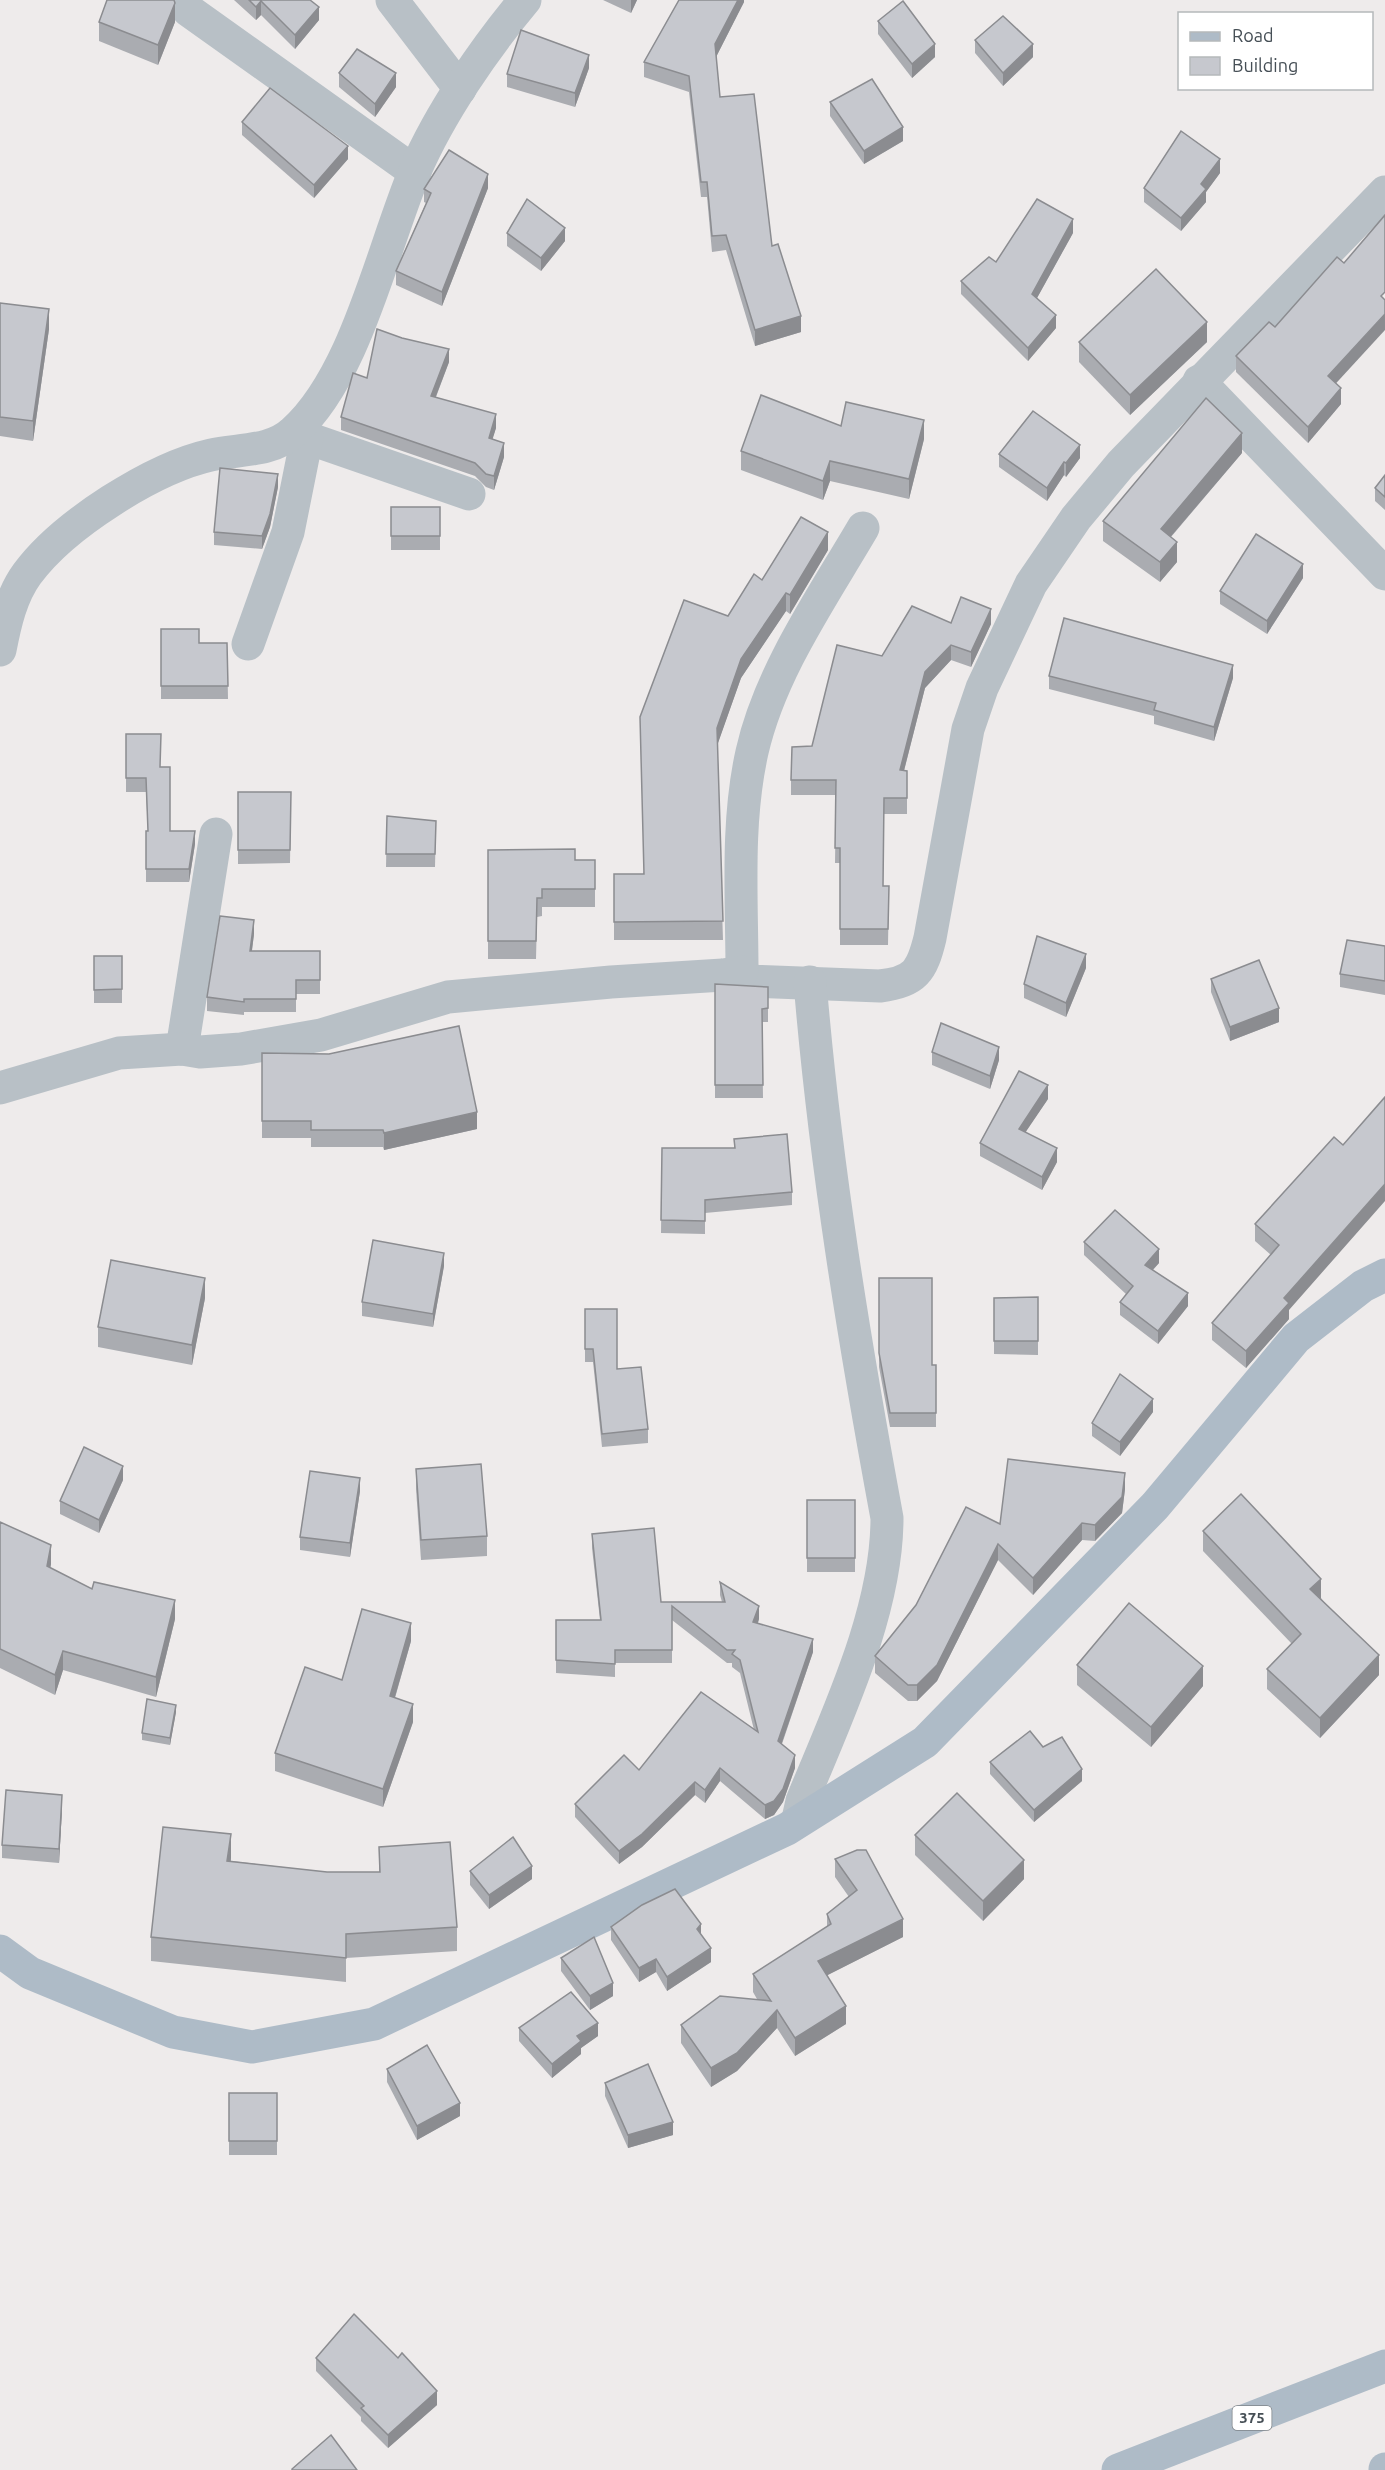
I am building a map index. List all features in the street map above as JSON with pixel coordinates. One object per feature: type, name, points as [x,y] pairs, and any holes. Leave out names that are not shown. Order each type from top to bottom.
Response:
[{"type":"main road","points":[[0,1951],[30,1973],[173,2032],[252,2047],[374,2024],[787,1829],[798,1819],[925,1742],[1155,1506],[1296,1338],[1363,1286],[1385,1275]]},
{"type":"main road","name":"375","points":[[1118,2470],[1385,2366]]},
{"type":"street","points":[[392,0],[460,89]]},
{"type":"street","points":[[248,644],[288,532],[300,435],[344,362],[415,172],[460,89],[498,32],[525,0]]},
{"type":"street","points":[[188,10],[415,172]]},
{"type":"street","points":[[863,528],[790,655],[761,719],[752,753],[743,827],[742,972],[752,981],[880,986],[897,984],[914,976],[924,962],[968,729],[1004,636],[1031,584],[1076,518],[1121,464],[1192,392],[1199,381],[1385,192]]},
{"type":"street","points":[[1199,381],[1385,574]]},
{"type":"street","points":[[0,650],[12,600],[26,575],[45,553],[110,502],[143,482],[195,460],[274,444],[300,435],[410,476],[469,494]]},
{"type":"street","points":[[182,1048],[216,834]]},
{"type":"street","points":[[0,1088],[119,1053],[182,1048],[200,1052],[241,1049],[321,1035],[448,997],[742,972]]},
{"type":"street","points":[[798,1819],[802,1801],[848,1687],[880,1588],[887,1553],[887,1518],[845,1283],[822,1122],[810,982]]},
{"type":"building","points":[[107,0],[174,0],[175,3],[158,45],[99,22]]},
{"type":"building","points":[[249,0],[310,0],[319,7],[295,35],[261,1],[256,7]]},
{"type":"building","points":[[679,0],[738,0],[715,44],[720,97],[754,94],[772,246],[778,244],[801,316],[755,330],[726,235],[712,236],[707,182],[701,182],[689,76],[644,62]]},
{"type":"building","points":[[903,1],[935,44],[912,64],[878,21]]},
{"type":"building","points":[[1003,16],[1033,44],[1003,73],[975,40]]},
{"type":"building","points":[[521,30],[589,55],[575,93],[507,74]]},
{"type":"building","points":[[357,49],[396,73],[375,104],[339,73]]},
{"type":"building","points":[[872,79],[903,127],[864,151],[830,102]]},
{"type":"building","points":[[270,88],[348,146],[314,185],[242,122]]},
{"type":"building","points":[[1181,131],[1220,159],[1201,184],[1206,189],[1181,218],[1144,188]]},
{"type":"building","points":[[449,150],[488,174],[442,292],[396,271],[431,193],[424,189]]},
{"type":"building","points":[[527,199],[565,228],[541,258],[507,233]]},
{"type":"building","points":[[1037,199],[1073,219],[1032,294],[1056,315],[1028,348],[961,281],[989,257],[996,262]]},
{"type":"building","points":[[1385,215],[1385,292],[1381,296],[1385,300],[1385,314],[1328,376],[1341,388],[1308,427],[1236,356],[1269,322],[1275,327],[1337,257],[1344,263]]},
{"type":"building","points":[[1156,269],[1207,322],[1130,395],[1079,342]]},
{"type":"building","points":[[0,303],[49,309],[33,421],[0,417]]},
{"type":"building","points":[[377,329],[402,338],[449,349],[431,396],[496,414],[489,438],[504,443],[494,476],[486,474],[475,463],[341,417],[353,373],[367,378]]},
{"type":"building","points":[[761,395],[841,426],[846,402],[924,420],[909,479],[830,461],[823,481],[741,451]]},
{"type":"building","points":[[1206,398],[1242,433],[1161,529],[1177,542],[1160,562],[1103,521]]},
{"type":"building","points":[[1033,411],[1080,445],[1066,463],[1064,462],[1047,488],[999,454]]},
{"type":"building","points":[[220,468],[278,474],[270,514],[262,536],[214,532]]},
{"type":"building","points":[[1385,475],[1385,497],[1375,488]]},
{"type":"building","points":[[391,507],[440,507],[440,536],[391,536]]},
{"type":"building","points":[[801,517],[828,532],[790,595],[786,593],[741,659],[717,728],[723,921],[614,922],[614,874],[644,874],[640,717],[684,600],[728,616],[754,574],[762,580]]},
{"type":"building","points":[[1256,534],[1303,564],[1267,621],[1220,591]]},
{"type":"building","points":[[961,597],[991,609],[971,652],[951,645],[925,672],[900,770],[907,771],[907,798],[884,798],[883,886],[889,886],[888,929],[840,929],[840,848],[835,848],[836,780],[791,780],[792,747],[812,746],[837,645],[882,656],[912,606],[951,623]]},
{"type":"building","points":[[1064,618],[1233,665],[1214,727],[1154,710],[1156,703],[1049,676]]},
{"type":"building","points":[[161,629],[199,629],[199,643],[227,643],[228,686],[161,686]]},
{"type":"building","points":[[126,734],[161,734],[160,767],[170,767],[170,831],[195,831],[189,869],[146,869],[146,831],[148,831],[146,778],[126,778]]},
{"type":"building","points":[[238,792],[291,792],[290,850],[238,850]]},
{"type":"building","points":[[387,816],[436,821],[435,854],[386,854]]},
{"type":"building","points":[[575,849],[575,860],[595,860],[595,889],[542,889],[542,898],[537,898],[536,941],[488,941],[488,850]]},
{"type":"building","points":[[220,916],[254,920],[250,951],[320,951],[320,980],[296,980],[296,999],[244,999],[244,1002],[207,997]]},
{"type":"building","points":[[1037,936],[1086,954],[1066,1003],[1024,984]]},
{"type":"building","points":[[1347,940],[1385,946],[1385,981],[1340,974]]},
{"type":"building","points":[[94,956],[122,956],[122,989],[94,990]]},
{"type":"building","points":[[1259,960],[1279,1008],[1230,1027],[1211,979]]},
{"type":"building","points":[[715,984],[768,987],[768,1008],[762,1009],[763,1085],[715,1085]]},
{"type":"building","points":[[941,1023],[999,1047],[990,1076],[932,1052]]},
{"type":"building","points":[[459,1026],[477,1112],[384,1133],[383,1130],[311,1130],[311,1121],[262,1121],[262,1053],[329,1054]]},
{"type":"building","points":[[1019,1071],[1048,1085],[1019,1129],[1057,1148],[1042,1177],[980,1143]]},
{"type":"building","points":[[1385,1097],[1385,1184],[1284,1298],[1289,1303],[1246,1351],[1212,1323],[1279,1245],[1255,1224],[1334,1137],[1343,1145]]},
{"type":"building","points":[[787,1134],[792,1192],[705,1200],[705,1221],[661,1220],[662,1148],[735,1148],[734,1139]]},
{"type":"building","points":[[1115,1210],[1159,1249],[1145,1265],[1188,1293],[1158,1331],[1120,1302],[1133,1286],[1084,1242]]},
{"type":"building","points":[[373,1240],[444,1253],[433,1314],[362,1302]]},
{"type":"building","points":[[111,1260],[205,1278],[192,1345],[98,1327]]},
{"type":"building","points":[[879,1278],[932,1278],[932,1365],[936,1365],[936,1413],[890,1413],[879,1353]]},
{"type":"building","points":[[1038,1297],[1038,1341],[994,1341],[994,1298]]},
{"type":"building","points":[[585,1309],[617,1309],[617,1369],[641,1367],[648,1429],[602,1434],[593,1349],[585,1349]]},
{"type":"building","points":[[1120,1374],[1153,1399],[1120,1442],[1092,1423]]},
{"type":"building","points":[[84,1447],[123,1466],[99,1520],[60,1501]]},
{"type":"building","points":[[1008,1459],[1125,1473],[1122,1497],[1095,1525],[1082,1523],[1033,1578],[998,1544],[937,1665],[917,1685],[908,1685],[875,1656],[916,1605],[966,1507],[1000,1524]]},
{"type":"building","points":[[481,1464],[487,1536],[421,1540],[416,1469]]},
{"type":"building","points":[[310,1471],[360,1478],[350,1543],[300,1537]]},
{"type":"building","points":[[1241,1494],[1321,1579],[1310,1589],[1379,1655],[1320,1718],[1267,1669],[1301,1634],[1203,1531]]},
{"type":"building","points":[[807,1500],[855,1500],[855,1558],[807,1558]]},
{"type":"building","points":[[0,1522],[51,1545],[47,1566],[92,1589],[94,1582],[175,1600],[156,1677],[63,1651],[55,1675],[0,1649]]},
{"type":"building","points":[[654,1528],[661,1602],[725,1602],[720,1582],[759,1606],[753,1622],[813,1639],[778,1741],[795,1755],[783,1789],[774,1801],[765,1805],[720,1768],[705,1790],[695,1782],[642,1834],[619,1851],[575,1804],[624,1755],[639,1770],[701,1692],[758,1732],[740,1660],[732,1654],[735,1650],[727,1650],[672,1606],[672,1650],[615,1650],[615,1664],[556,1660],[556,1620],[601,1620],[592,1534]]},
{"type":"building","points":[[1129,1603],[1203,1666],[1151,1727],[1077,1665]]},
{"type":"building","points":[[362,1609],[411,1623],[390,1696],[413,1704],[383,1789],[275,1753],[305,1667],[342,1680]]},
{"type":"building","points":[[147,1699],[176,1705],[170,1738],[142,1733]]},
{"type":"building","points":[[1030,1731],[1043,1747],[1062,1737],[1082,1769],[1034,1810],[990,1762]]},
{"type":"building","points":[[6,1790],[62,1795],[59,1849],[2,1845]]},
{"type":"building","points":[[957,1793],[1024,1860],[983,1901],[915,1835]]},
{"type":"building","points":[[163,1827],[231,1834],[227,1861],[327,1872],[380,1872],[379,1847],[450,1842],[457,1927],[346,1934],[346,1958],[151,1937]]},
{"type":"building","points":[[513,1837],[532,1866],[489,1895],[470,1871]]},
{"type":"building","points":[[857,1850],[866,1850],[903,1919],[818,1961],[846,2006],[795,2038],[777,2010],[737,2053],[711,2068],[681,2025],[720,1996],[771,2001],[753,1974],[831,1924],[827,1914],[857,1890],[835,1859]]},
{"type":"building","points":[[675,1889],[701,1924],[697,1929],[711,1948],[667,1977],[656,1959],[639,1968],[611,1927],[642,1905]]},
{"type":"building","points":[[594,1937],[613,1983],[590,1996],[561,1958]]},
{"type":"building","points":[[571,1992],[598,2023],[577,2036],[581,2041],[552,2064],[519,2028]]},
{"type":"building","points":[[427,2045],[460,2103],[417,2126],[387,2069]]},
{"type":"building","points":[[648,2064],[673,2122],[628,2135],[605,2083]]},
{"type":"building","points":[[229,2093],[277,2093],[277,2141],[229,2141]]},
{"type":"building","points":[[354,2314],[398,2358],[402,2353],[437,2391],[388,2435],[361,2408],[364,2406],[316,2358]]},
{"type":"building","points":[[331,2435],[357,2470],[292,2470],[292,2469]]}]
